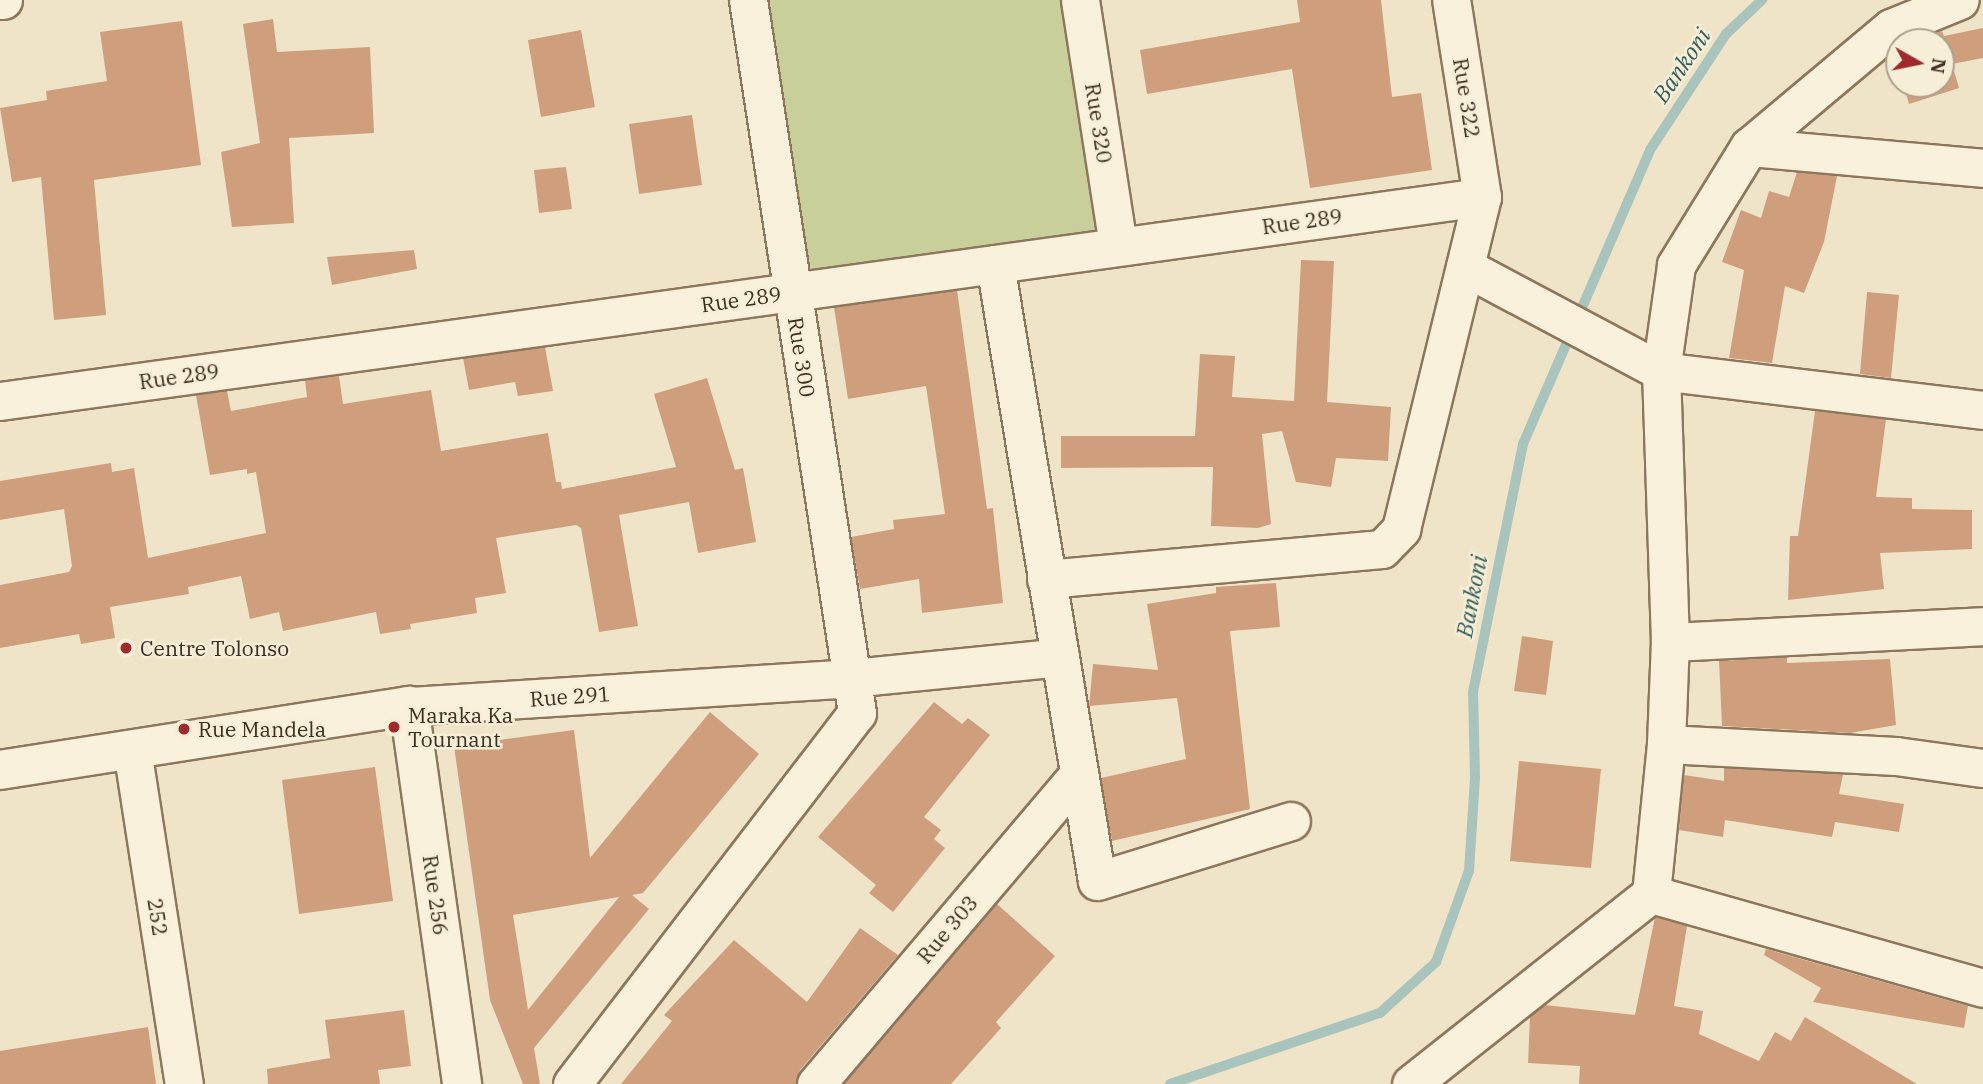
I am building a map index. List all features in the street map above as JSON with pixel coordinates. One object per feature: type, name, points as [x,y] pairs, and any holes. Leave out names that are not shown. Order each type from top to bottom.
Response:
[{"type":"street","name":"Rue 300","points":[[748,0],[854,696]]},
{"type":"street","name":"Rue 320","points":[[1080,0],[1118,246]]},
{"type":"street","name":"Rue 322","points":[[1451,0],[1482,197]]},
{"type":"street","points":[[1411,1084],[1651,894],[1666,744],[1670,642],[1661,371],[1676,265],[1749,147],[1891,28],[1960,0]]},
{"type":"street","points":[[1749,147],[1983,168]]},
{"type":"street","name":"Rue 289","points":[[0,401],[1482,197]]},
{"type":"street","points":[[1046,579],[1382,549],[1401,528],[1482,197]]},
{"type":"street","points":[[995,264],[1097,881],[1291,821]]},
{"type":"street","points":[[1465,267],[1661,371],[1983,410]]},
{"type":"street","points":[[1670,642],[1983,626]]},
{"type":"street","name":"Rue 291","points":[[0,770],[409,706],[854,696],[1060,657]]},
{"type":"street","points":[[572,1084],[854,696]]},
{"type":"street","name":"Rue 256","points":[[409,706],[462,1084]]},
{"type":"street","points":[[1666,744],[1896,756],[1983,768]]},
{"type":"street","name":"252","points":[[132,750],[184,1084]]},
{"type":"street","name":"Rue 303","points":[[816,1084],[1079,774]]},
{"type":"street","points":[[1651,894],[1983,988]]},
{"type":"green space","points":[[748,0],[1080,0],[1118,246],[793,292]]},
{"type":"building","points":[[1297,0],[1381,0],[1392,97],[1421,93],[1432,170],[1310,188],[1292,69],[1147,94],[1140,50],[1300,22]]},
{"type":"building","points":[[273,19],[277,52],[370,47],[374,133],[289,138],[294,223],[232,227],[221,152],[260,143],[243,24]]},
{"type":"building","points":[[182,21],[201,165],[94,180],[106,315],[54,320],[41,177],[12,182],[0,108],[47,100],[46,91],[107,81],[100,32]]},
{"type":"building","points":[[1983,28],[1983,58],[1955,63],[1955,34]]},
{"type":"building","points":[[581,30],[595,107],[541,117],[528,40]]},
{"type":"building","points":[[1907,98],[1928,98],[1909,104]]},
{"type":"building","points":[[692,115],[702,185],[639,194],[629,124]]},
{"type":"building","points":[[566,167],[572,209],[539,213],[534,170]]},
{"type":"building","points":[[1797,172],[1837,176],[1824,242],[1804,293],[1785,286],[1772,363],[1729,358],[1744,270],[1722,262],[1741,210],[1761,218],[1769,191],[1789,197]]},
{"type":"building","points":[[414,250],[417,269],[332,285],[327,257]]},
{"type":"building","points":[[1301,260],[1334,261],[1327,402],[1391,407],[1388,461],[1336,458],[1331,487],[1296,482],[1282,431],[1262,434],[1271,524],[1258,528],[1211,526],[1213,467],[1061,468],[1061,436],[1195,436],[1200,354],[1235,356],[1232,397],[1294,401]]},
{"type":"building","points":[[957,290],[987,509],[993,508],[1003,603],[922,613],[919,579],[860,589],[851,537],[894,529],[893,520],[945,514],[926,386],[848,399],[834,307]]},
{"type":"building","points":[[1867,292],[1899,295],[1891,378],[1860,374]]},
{"type":"building","points":[[545,347],[553,391],[518,396],[515,382],[469,390],[463,358]]},
{"type":"building","points":[[339,376],[343,404],[431,390],[441,451],[548,433],[556,482],[561,482],[562,489],[676,467],[654,394],[707,378],[735,470],[743,468],[756,542],[698,553],[689,502],[619,515],[638,626],[599,632],[581,528],[576,525],[496,538],[506,593],[475,598],[477,613],[410,624],[411,629],[380,634],[376,612],[283,631],[279,612],[250,619],[241,576],[188,587],[189,594],[110,607],[115,638],[81,644],[79,634],[0,648],[0,585],[69,572],[72,566],[64,509],[0,520],[0,481],[111,463],[112,472],[134,468],[148,558],[266,533],[256,472],[247,474],[247,469],[210,475],[196,395],[227,391],[231,411],[307,397],[305,380]]},
{"type":"building","points":[[1815,411],[1886,419],[1876,497],[1912,498],[1912,509],[1972,510],[1972,549],[1880,553],[1884,589],[1788,600],[1790,536],[1798,536]]},
{"type":"building","points":[[1276,583],[1280,627],[1230,631],[1250,809],[1112,841],[1101,778],[1186,759],[1177,698],[1089,706],[1093,664],[1158,670],[1147,604],[1216,593],[1216,587]]},
{"type":"building","points":[[1522,636],[1553,641],[1546,695],[1514,691]]},
{"type":"building","points":[[1787,657],[1787,663],[1890,659],[1896,725],[1850,733],[1722,726],[1719,661]]},
{"type":"building","points":[[934,702],[962,724],[968,718],[990,735],[924,817],[941,830],[934,839],[945,848],[893,912],[869,893],[876,885],[818,837]]},
{"type":"building","points":[[710,712],[759,754],[643,893],[632,895],[649,909],[534,1048],[540,1084],[523,1084],[490,1000],[454,746],[574,730],[590,858]],"holes":[[[619,897],[528,1010],[513,915]]]},
{"type":"building","points":[[1519,761],[1601,769],[1591,868],[1510,861]]},
{"type":"building","points":[[375,767],[393,901],[299,914],[282,780]]},
{"type":"building","points":[[1724,768],[1843,774],[1839,794],[1904,804],[1899,832],[1835,822],[1832,837],[1725,820],[1723,837],[1679,830],[1684,775],[1724,781]]},
{"type":"building","points":[[997,904],[1055,956],[996,1022],[1001,1028],[951,1084],[844,1084]]},
{"type":"building","points":[[1655,917],[1687,926],[1674,1006],[1703,1011],[1699,1034],[1759,1061],[1775,1032],[1791,1041],[1805,1017],[1917,1084],[1579,1084],[1580,1066],[1528,1063],[1530,1016],[1545,1005],[1635,1015]]},
{"type":"building","points":[[860,928],[898,955],[800,1070],[796,1084],[621,1084],[672,1021],[664,1015],[734,940],[807,1002]]},
{"type":"building","points":[[1766,949],[1968,1006],[1964,1028],[1813,1002],[1821,988],[1764,955]]},
{"type":"building","points":[[404,1010],[411,1066],[378,1070],[380,1084],[268,1084],[267,1069],[330,1058],[325,1020]]},
{"type":"building","points":[[148,1027],[156,1084],[0,1084],[0,1051]]},
{"type":"waterway","name":"Bankoni","points":[[1170,1084],[1380,1013],[1436,962],[1469,871],[1475,777],[1473,692],[1523,444],[1650,150],[1726,34],[1762,0]]},
{"type":"place","name":"Centre Tolonso","points":[[126,648]]},
{"type":"place","name":"Maraka Ka Tournant","points":[[394,727]]},
{"type":"place","name":"Rue Mandela","points":[[184,729]]}]
